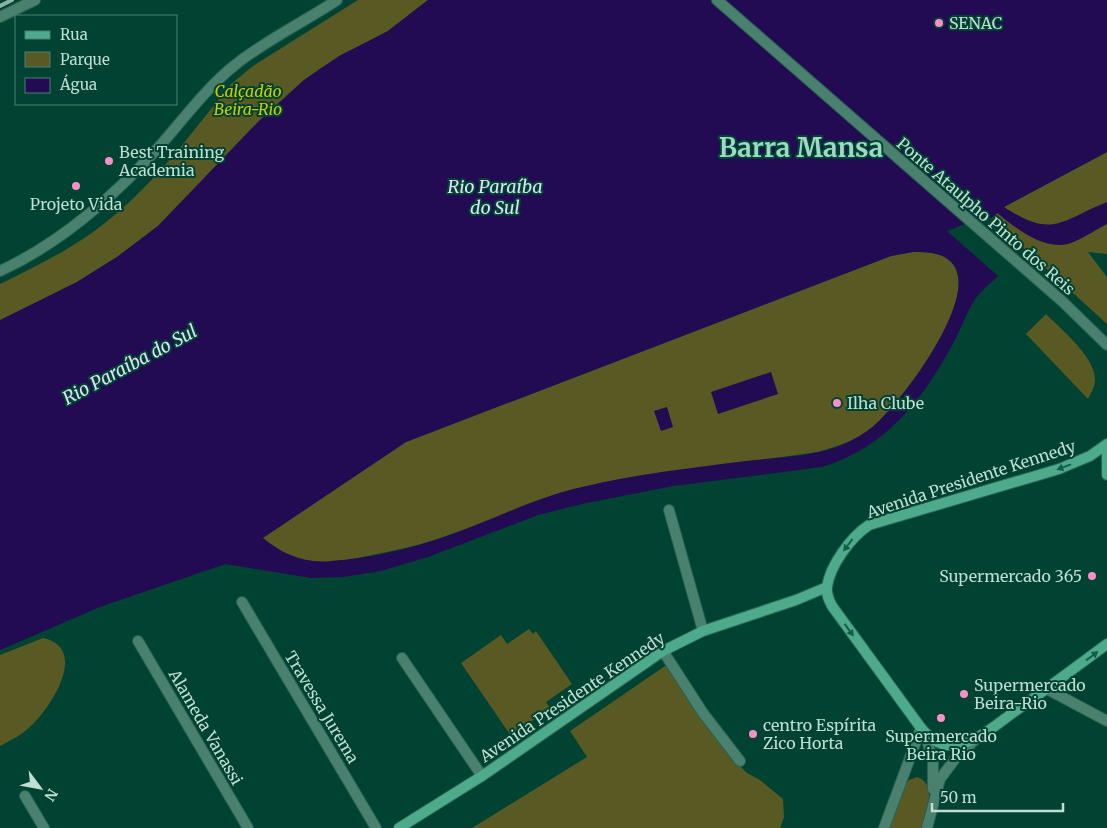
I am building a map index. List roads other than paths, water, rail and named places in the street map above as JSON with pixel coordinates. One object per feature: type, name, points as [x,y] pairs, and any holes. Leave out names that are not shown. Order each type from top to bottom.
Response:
[{"type":"main road","name":"Avenida Presidente Kennedy","points":[[399,828],[482,776],[663,651],[703,631],[781,605],[826,587],[837,561],[848,544],[860,531],[870,525],[1059,469],[1090,456],[1107,444]]},
{"type":"main road","points":[[1107,453],[1107,475]]},
{"type":"main road","points":[[826,587],[827,596],[832,606],[923,730],[935,741],[948,745],[962,744],[981,735],[1107,644]]},
{"type":"street","points":[[0,17],[35,0]]},
{"type":"street","points":[[0,271],[52,242],[96,208],[129,179],[234,66],[337,0]]},
{"type":"street","name":"Ponte Ataulpho Pinto dos Reis","points":[[717,0],[1063,302],[1099,337]]},
{"type":"street","points":[[1099,337],[1107,345]]},
{"type":"street","points":[[1099,337],[1107,349]]},
{"type":"street","points":[[669,510],[703,631]]},
{"type":"street","name":"Travessa Jurema","points":[[242,602],[376,828]]},
{"type":"street","name":"Alameda Vanassi","points":[[138,641],[248,828]]},
{"type":"street","points":[[663,651],[703,713],[740,761]]},
{"type":"street","points":[[402,658],[482,776]]},
{"type":"street","points":[[1047,689],[1107,720]]},
{"type":"street","points":[[923,730],[933,762],[932,805]]},
{"type":"street","points":[[884,828],[923,730]]},
{"type":"street","points":[[927,828],[936,789],[943,773],[955,758],[981,735]]},
{"type":"street","points":[[25,796],[44,828]]},
{"type":"water","name":"Rio Paraíba do Sul","points":[[428,0],[1107,0],[1107,152],[1004,207],[1034,222],[1056,224],[1107,202],[1107,224],[1073,242],[1058,245],[1039,241],[1012,225],[997,213],[992,218],[982,217],[947,231],[998,276],[974,301],[942,363],[915,402],[884,434],[845,459],[822,467],[673,486],[582,504],[538,515],[428,557],[381,571],[343,577],[311,578],[225,564],[100,607],[0,650],[0,320],[77,282],[117,257],[158,226],[258,122],[304,80],[339,56],[388,31]],"holes":[[[913,252],[940,255],[953,264],[959,280],[956,301],[933,351],[899,399],[871,428],[849,442],[811,454],[663,472],[622,478],[582,487],[535,501],[458,532],[427,542],[396,551],[347,560],[321,562],[294,557],[278,549],[263,538],[406,442],[891,256]]]},
{"type":"water","points":[[771,372],[778,394],[718,414],[711,392]]},
{"type":"water","points":[[667,407],[673,427],[661,431],[654,411]]},
{"type":"railway","points":[[0,6],[12,0]]},
{"type":"place","name":"SENAC","points":[[939,23]]},
{"type":"place","name":"Best Training Academia","points":[[109,161]]},
{"type":"place","name":"Projeto Vida","points":[[76,186]]},
{"type":"place","name":"Ilha Clube","points":[[837,403]]},
{"type":"place","name":"Supermercado 365","points":[[1092,576]]},
{"type":"place","name":"Supermercado Beira-Rio","points":[[964,694]]},
{"type":"place","name":"Supermercado Beira Rio","points":[[941,718]]},
{"type":"place","name":"centro Espírita Zico Horta","points":[[753,734]]},
{"type":"district","name":"Barra Mansa","points":[[801,148]]},
{"type":"park label","name":"Calçadão Beira-Rio","points":[[248,100]]}]
